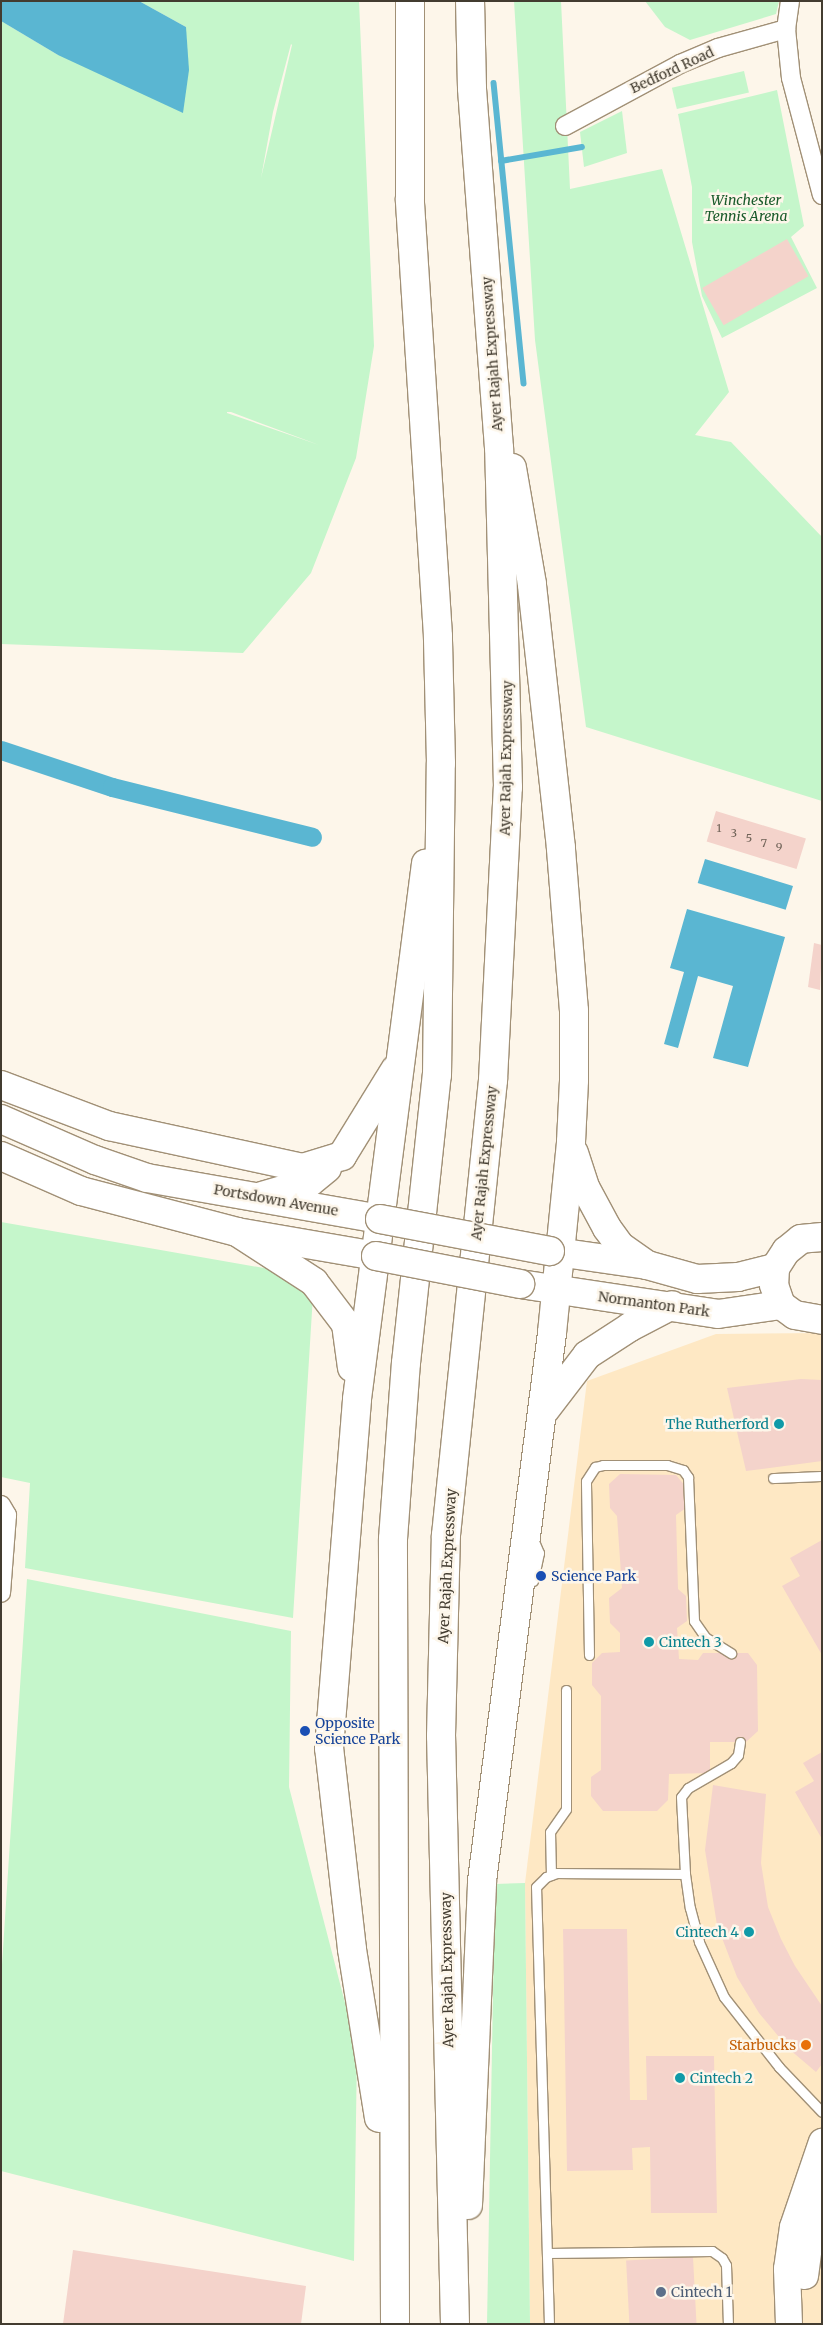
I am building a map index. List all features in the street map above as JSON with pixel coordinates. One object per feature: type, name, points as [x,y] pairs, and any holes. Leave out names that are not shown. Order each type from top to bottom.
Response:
[{"type":"highway","points":[[395,2324],[392,2198],[393,1539],[406,1364],[437,1075],[441,763],[438,636],[410,198],[410,1]]},
{"type":"highway","name":"Ayer Rajah Expressway","points":[[455,2324],[441,1736],[446,1535],[493,1080],[508,787],[499,448],[472,88],[470,1]]},
{"type":"highway","points":[[460,2324],[474,2118],[482,1881],[522,1610],[528,1524],[542,1414],[554,1252],[571,1142],[574,1010],[552,755],[516,476],[499,448]]},
{"type":"highway","points":[[392,2198],[352,1948],[329,1748],[357,1399],[401,1059],[412,950],[441,763]]},
{"type":"highway","points":[[262,1196],[310,1182],[342,1156],[401,1059]]},
{"type":"highway","points":[[1,1085],[109,1126],[303,1168],[342,1156]]},
{"type":"highway","name":"Portsdown Avenue","points":[[1,1119],[95,1160],[147,1178],[262,1196],[554,1252]]},
{"type":"highway","points":[[571,1142],[586,1189],[607,1228],[620,1246],[647,1265]]},
{"type":"highway","points":[[1,1156],[81,1191],[237,1232],[552,1289]]},
{"type":"highway","points":[[237,1232],[314,1282],[346,1324],[357,1399]]},
{"type":"highway","points":[[822,1236],[801,1239],[786,1251],[775,1268],[774,1285],[781,1305],[795,1315],[822,1320]]},
{"type":"highway","points":[[554,1252],[647,1265],[697,1279],[738,1277],[775,1268]]},
{"type":"highway","name":"Normanton Park","points":[[552,1289],[672,1305],[718,1314],[781,1305]]},
{"type":"highway","points":[[542,1414],[568,1375],[587,1354],[630,1327],[672,1305]]},
{"type":"main road","points":[[789,2324],[787,2269],[793,2227],[822,2142]]},
{"type":"main road","points":[[806,2324],[804,2270],[822,2193]]},
{"type":"street","points":[[790,1],[786,29],[791,78],[822,195]]},
{"type":"street","name":"Bedford Road","points":[[565,126],[680,64],[718,48],[786,29]]},
{"type":"street","points":[[1,1505],[7,1515],[1,1593]]},
{"type":"lane","points":[[589,1655],[586,1481],[595,1467],[604,1465],[667,1465],[683,1470],[688,1477],[694,1621],[705,1637],[731,1653]]},
{"type":"lane","points":[[773,1478],[822,1476]]},
{"type":"lane","points":[[528,1524],[539,1553],[531,1592]]},
{"type":"lane","points":[[551,1875],[550,1832],[566,1810],[566,1690]]},
{"type":"lane","points":[[740,1742],[738,1755],[731,1763],[688,1788],[681,1798],[684,1874],[699,1942],[724,1997],[779,2067],[822,2112]]},
{"type":"lane","points":[[549,2324],[548,2252],[534,1895],[536,1887],[551,1875],[684,1874]]},
{"type":"lane","points":[[548,2252],[712,2251],[722,2258],[726,2265],[728,2324]]},
{"type":"shaded area","points":[[822,1333],[822,2324],[530,2324],[525,1883],[587,1381],[716,1334]]},
{"type":"green space","points":[[139,1],[359,1],[374,346],[356,458],[311,573],[243,653],[1,644],[1,21],[58,55],[186,27]],"holes":[[[292,45],[261,178],[273,112]],[[231,412],[319,445],[227,413]]]},
{"type":"green space","points":[[514,1],[561,1],[570,189],[662,169],[729,392],[695,435],[731,442],[822,537],[822,801],[586,727],[535,340]]},
{"type":"green space","points":[[645,1],[779,1],[776,14],[690,40],[665,27]]},
{"type":"green space","points":[[744,71],[749,92],[677,109],[672,88]]},
{"type":"green space","name":"Winchester Tennis Arena","points":[[777,90],[804,226],[791,237],[817,288],[722,338],[702,296],[692,242],[692,187],[678,114]]},
{"type":"green space","points":[[622,111],[627,153],[584,167],[580,132]]},
{"type":"green space","points":[[1,1222],[281,1271],[313,1295],[293,1618],[25,1568],[30,1483],[1,1477]]},
{"type":"green space","points":[[27,1579],[291,1631],[289,1787],[357,2049],[354,2261],[1,2171],[1,1980]]},
{"type":"green space","points":[[525,1883],[530,2324],[487,2324],[495,1884]]},
{"type":"water","points":[[1,1],[139,1],[186,27],[189,70],[183,113],[58,55],[1,21]]},
{"type":"water","points":[[705,859],[793,886],[786,910],[698,883]]},
{"type":"water","points":[[687,909],[785,937],[748,1067],[713,1058],[733,986],[698,976],[678,1048],[664,1044],[684,972],[670,968]]},
{"type":"building","points":[[787,239],[808,276],[724,325],[702,288]]},
{"type":"building","points":[[716,811],[806,838],[797,869],[707,842]]},
{"type":"building","points":[[814,943],[822,945],[820,990],[808,987]]},
{"type":"building","name":"The Rutherford","points":[[801,1379],[822,1380],[822,1461],[746,1471],[727,1388]]},
{"type":"building","name":"Cintech 3","points":[[620,1474],[676,1475],[686,1487],[686,1508],[676,1515],[678,1589],[686,1596],[687,1621],[677,1628],[679,1659],[698,1660],[703,1653],[748,1653],[757,1665],[758,1731],[746,1742],[710,1742],[710,1773],[669,1774],[668,1800],[657,1811],[603,1811],[591,1796],[591,1777],[601,1770],[601,1696],[592,1685],[592,1663],[602,1653],[620,1652],[620,1633],[610,1623],[609,1598],[622,1588],[617,1516],[610,1508],[609,1484]]},
{"type":"building","points":[[822,1540],[822,1655],[782,1586],[800,1576],[790,1558]]},
{"type":"building","points":[[822,1752],[822,1839],[795,1792],[814,1781],[803,1763]]},
{"type":"building","name":"Cintech 4","points":[[713,1785],[766,1794],[761,1863],[768,1907],[795,1966],[822,2006],[822,2064],[816,2072],[789,2049],[759,2013],[737,1977],[717,1925],[705,1850]]},
{"type":"building","name":"Cintech 2","points":[[563,1929],[627,1929],[630,2100],[647,2100],[646,2056],[714,2056],[717,2213],[651,2213],[650,2147],[632,2148],[633,2170],[567,2171]]},
{"type":"building","points":[[73,2250],[306,2286],[301,2324],[63,2324]]},
{"type":"building","name":"Cintech 1","points":[[693,2257],[697,2324],[629,2324],[626,2261]]},
{"type":"waterway","points":[[494,83],[524,384]]},
{"type":"waterway","points":[[501,161],[582,147]]},
{"type":"waterway","points":[[1,750],[112,787],[312,837]]},
{"type":"place","name":"The Rutherford","points":[[779,1424]]},
{"type":"place","name":"Science Park","points":[[541,1576]]},
{"type":"place","name":"Cintech 3","points":[[649,1642]]},
{"type":"place","name":"Opposite Science Park","points":[[305,1731]]},
{"type":"place","name":"Cintech 4","points":[[749,1932]]},
{"type":"place","name":"Starbucks","points":[[806,2045]]},
{"type":"place","name":"Cintech 2","points":[[680,2078]]},
{"type":"place","name":"Cintech 1","points":[[661,2292]]}]
